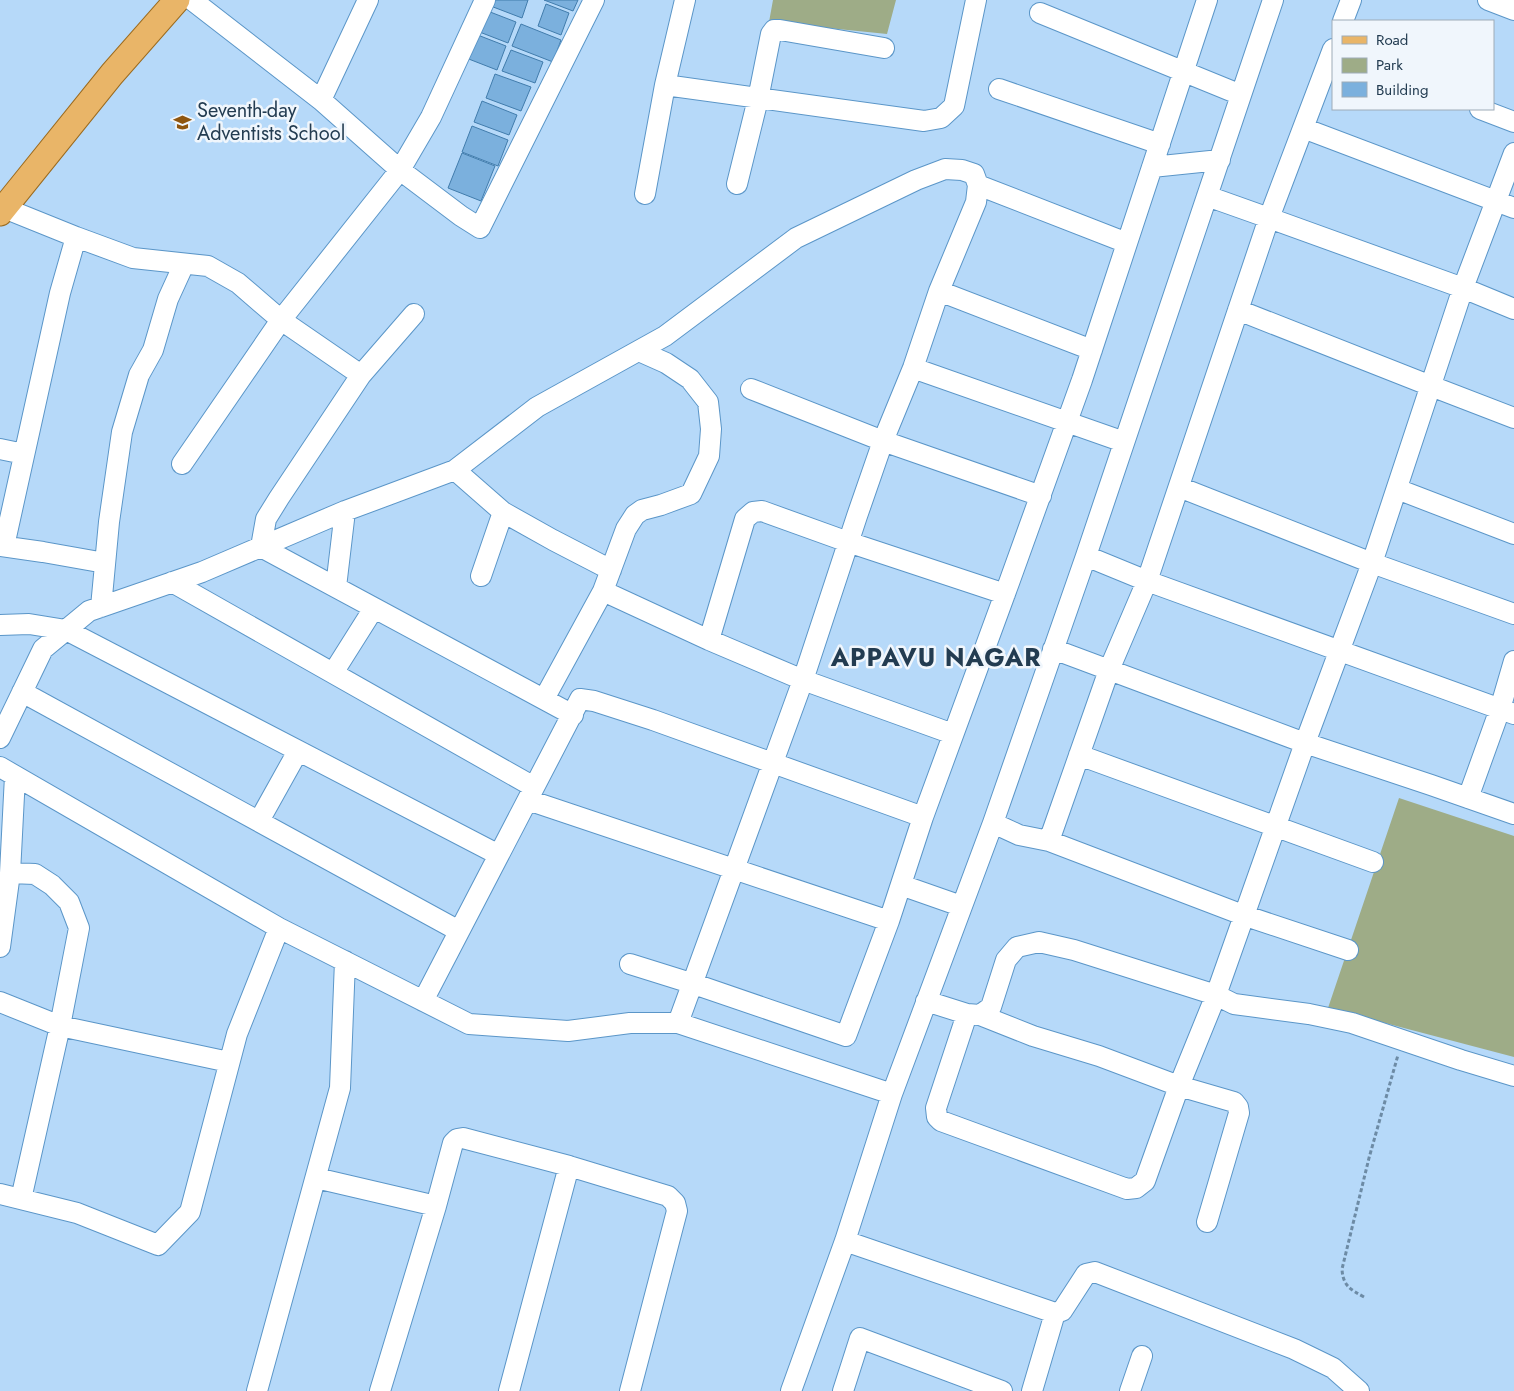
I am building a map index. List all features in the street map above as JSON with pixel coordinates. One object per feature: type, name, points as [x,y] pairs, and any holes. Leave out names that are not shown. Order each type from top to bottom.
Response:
[{"type":"main road","points":[[2,210],[112,74],[177,0]]},
{"type":"street","points":[[192,0],[321,100],[400,170],[480,228],[594,0]]},
{"type":"street","points":[[321,100],[368,0]]},
{"type":"street","points":[[182,464],[281,320],[400,170],[430,117],[485,0]]},
{"type":"street","points":[[645,194],[665,85],[685,0]]},
{"type":"street","points":[[665,85],[924,122],[941,118],[954,106],[976,0]]},
{"type":"street","points":[[630,964],[846,1036],[889,920],[923,817],[1067,422],[1207,0]]},
{"type":"street","points":[[791,1391],[845,1241],[892,1094],[993,823],[1086,556],[1273,0]]},
{"type":"street","points":[[1343,20],[1352,0]]},
{"type":"street","points":[[1488,0],[1514,10]]},
{"type":"street","points":[[1040,13],[1183,73],[1241,95]]},
{"type":"street","points":[[737,184],[771,34],[774,30],[884,48]]},
{"type":"street","points":[[1049,841],[1109,670],[1147,581],[1269,218],[1332,52]]},
{"type":"street","points":[[999,89],[1160,144]]},
{"type":"street","points":[[1483,110],[1514,122]]},
{"type":"street","points":[[1303,128],[1505,205]]},
{"type":"street","points":[[1514,153],[1505,205],[1463,288],[1372,563],[1304,743],[1216,995],[1145,1182],[1136,1188],[1127,1189],[941,1121],[937,1117],[936,1108],[974,1015],[991,1007],[1006,960],[1017,947],[1039,942],[1074,950],[1216,995],[1234,1004],[1309,1014],[1352,1023],[1514,1076]]},
{"type":"street","points":[[1152,167],[1220,160]]},
{"type":"street","points":[[0,738],[43,649],[89,611],[202,572],[345,511],[455,470],[537,407],[665,336],[796,238],[916,180],[946,170],[962,170],[974,174],[978,185],[976,202],[939,291],[913,368],[884,441],[848,542],[803,680],[694,984],[678,1023]]},
{"type":"street","points":[[978,185],[1127,243]]},
{"type":"street","points":[[1207,196],[1463,288],[1514,310]]},
{"type":"street","points":[[2,210],[133,258],[208,266],[238,283],[281,320],[361,375]]},
{"type":"street","points":[[76,237],[60,293],[2,546],[105,563]]},
{"type":"street","points":[[101,607],[109,522],[122,432],[139,375],[153,350],[168,299],[184,264]]},
{"type":"street","points":[[939,291],[1092,350]]},
{"type":"street","points":[[1238,310],[1514,418]]},
{"type":"street","points":[[260,547],[266,519],[361,375],[414,314]]},
{"type":"street","points":[[544,699],[603,591],[626,529],[635,515],[642,510],[691,494],[709,456],[711,429],[708,402],[690,379],[666,363],[640,350]]},
{"type":"street","points":[[913,368],[1124,442]]},
{"type":"street","points":[[751,389],[884,441],[1041,496]]},
{"type":"street","points":[[0,449],[24,454]]},
{"type":"street","points":[[455,470],[503,512],[611,570]]},
{"type":"street","points":[[1179,487],[1372,563],[1514,614]]},
{"type":"street","points":[[1397,489],[1514,534]]},
{"type":"street","points":[[336,587],[345,511]]},
{"type":"street","points":[[709,640],[746,519],[753,512],[762,511],[848,542],[1005,594]]},
{"type":"street","points":[[481,576],[503,512]]},
{"type":"street","points":[[260,547],[573,715]]},
{"type":"street","points":[[1086,556],[1147,581],[1507,711]]},
{"type":"street","points":[[172,582],[333,674],[531,794],[734,869],[889,920]]},
{"type":"street","points":[[603,591],[709,640],[803,680],[953,734]]},
{"type":"street","points":[[333,674],[374,608]]},
{"type":"street","points":[[0,625],[29,624],[66,630],[499,856]]},
{"type":"street","points":[[1053,650],[1304,743],[1514,814]]},
{"type":"street","points":[[1468,798],[1507,711],[1514,661]]},
{"type":"street","points":[[22,692],[459,931]]},
{"type":"street","points":[[422,1001],[580,699],[594,701],[654,720],[923,817]]},
{"type":"street","points":[[259,821],[298,751]]},
{"type":"street","points":[[1079,755],[1373,862]]},
{"type":"street","points":[[0,947],[10,872],[7,772]]},
{"type":"street","points":[[7,772],[280,928],[470,1024],[568,1031],[630,1023],[678,1023],[892,1094]]},
{"type":"street","points":[[993,823],[1019,835],[1049,841],[1243,915],[1348,950]]},
{"type":"street","points":[[10,872],[35,874],[52,885],[69,902],[79,928],[60,1026],[21,1199]]},
{"type":"street","points":[[901,885],[961,906]]},
{"type":"street","points":[[0,1194],[77,1213],[158,1245],[190,1212],[237,1034],[280,928]]},
{"type":"street","points":[[257,1391],[340,1088],[345,961]]},
{"type":"street","points":[[0,1002],[60,1026],[229,1062]]},
{"type":"street","points":[[926,1002],[974,1015],[1033,1036],[1099,1056],[1180,1086],[1234,1102],[1238,1107],[1239,1113],[1206,1222]]},
{"type":"street","points":[[380,1391],[453,1144],[457,1139],[463,1138],[569,1166],[668,1196],[675,1203],[677,1211],[630,1391]]},
{"type":"street","points":[[509,1391],[569,1166]]},
{"type":"street","points":[[316,1178],[436,1206]]},
{"type":"street","points":[[845,1241],[1055,1313],[1062,1310],[1086,1274],[1095,1272],[1294,1349],[1332,1368],[1359,1391]]},
{"type":"street","points":[[1032,1391],[1055,1313]]},
{"type":"street","points":[[844,1391],[860,1338],[1002,1391]]},
{"type":"street","points":[[1130,1391],[1142,1356]]},
{"type":"path","points":[[1364,1297],[1349,1288],[1343,1278],[1342,1269],[1402,1040]]},
{"type":"green space","points":[[773,0],[896,0],[887,34],[769,22]]},
{"type":"green space","points":[[1399,798],[1514,836],[1514,1057],[1328,1008]]},
{"type":"building","points":[[490,0],[528,0],[522,18],[488,5]]},
{"type":"building","points":[[544,0],[578,0],[573,11]]},
{"type":"building","points":[[546,4],[569,13],[561,35],[538,26]]},
{"type":"building","points":[[485,10],[516,22],[508,43],[477,31]]},
{"type":"building","points":[[521,24],[561,40],[553,62],[512,46]]},
{"type":"building","points":[[470,32],[506,46],[497,70],[461,56]]},
{"type":"building","points":[[511,50],[543,62],[535,83],[502,71]]},
{"type":"building","points":[[495,74],[531,87],[521,111],[486,98]]},
{"type":"building","points":[[482,101],[517,115],[509,135],[474,122]]},
{"type":"building","points":[[472,126],[508,140],[498,166],[462,152]]},
{"type":"building","points":[[462,153],[495,166],[481,201],[448,188]]},
{"type":"place","name":"Seventh-day Adventists School","points":[[183,122]]},
{"type":"district","name":"APPAVU NAGAR","points":[[936,657]]}]
